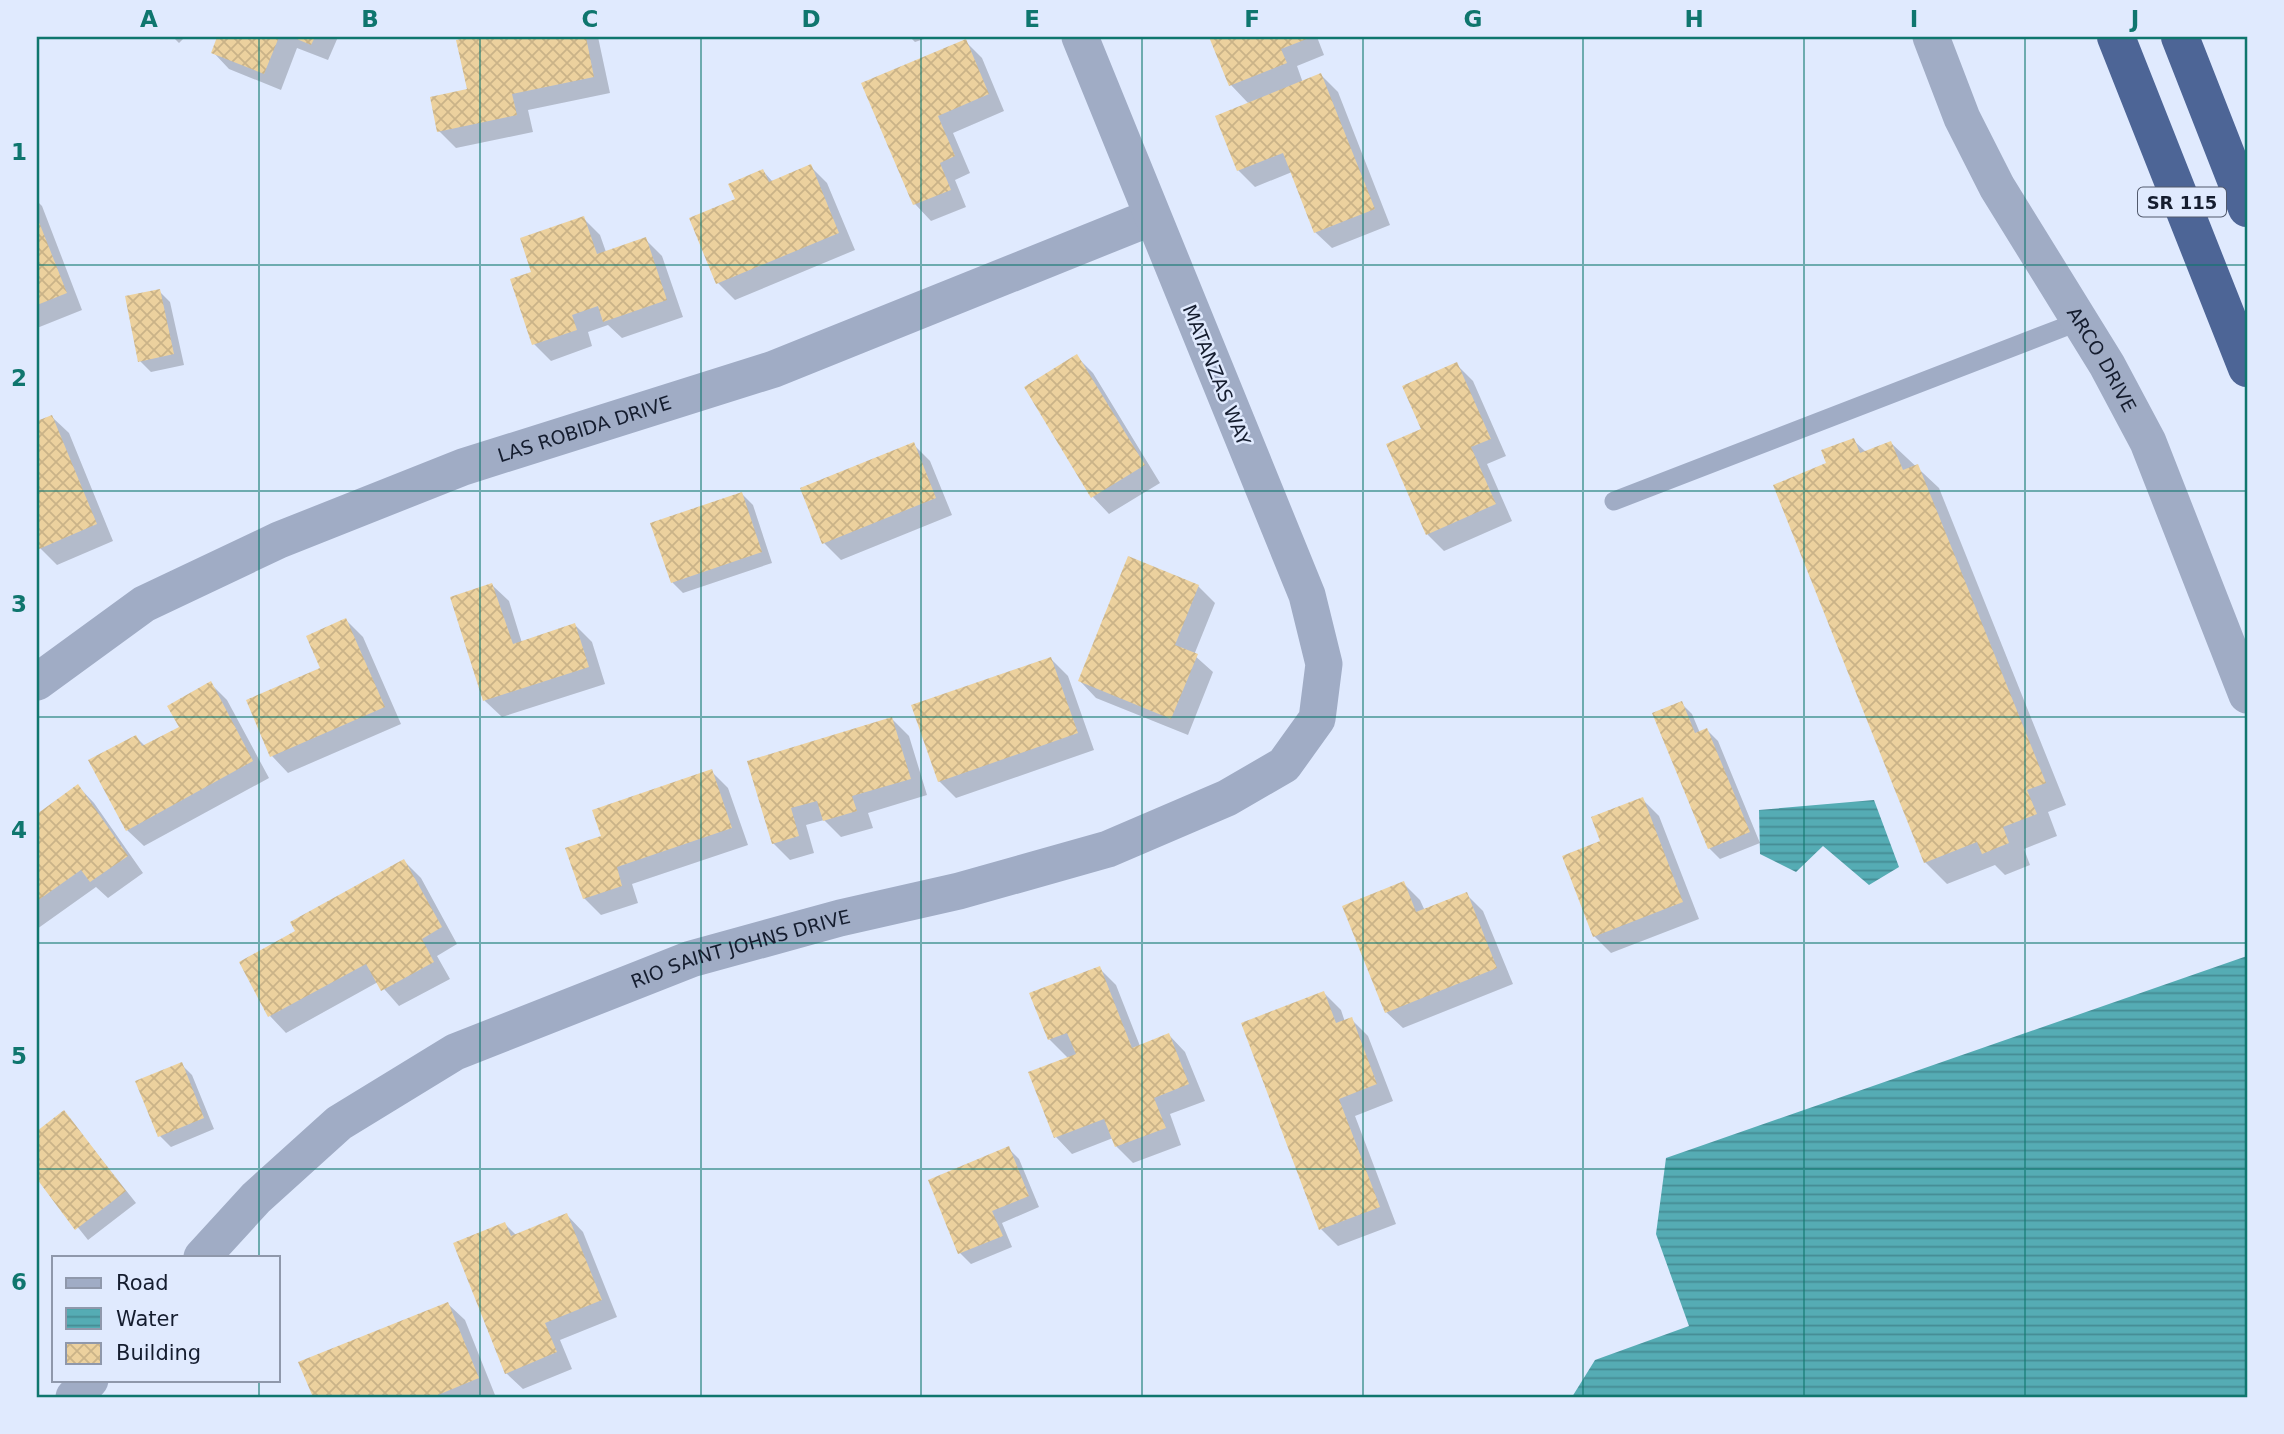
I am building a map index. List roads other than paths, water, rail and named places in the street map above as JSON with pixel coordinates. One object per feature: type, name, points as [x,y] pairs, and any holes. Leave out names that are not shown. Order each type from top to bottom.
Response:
[{"type":"highway","name":"SR 115","points":[[2116,37],[2247,368]]},
{"type":"highway","name":"SR 115","points":[[2180,37],[2247,208]]},
{"type":"street","name":"MATANZAS WAY","points":[[1080,37],[1307,595],[1324,664],[1317,719]]},
{"type":"street","name":"ARCO DRIVE","points":[[1931,37],[1962,118],[1997,187],[2080,321],[2148,442],[2247,695]]},
{"type":"street","name":"LAS ROBIDA DRIVE","points":[[37,682],[144,604],[279,540],[463,467],[774,369],[1153,217]]},
{"type":"street","name":"RIO SAINT JOHNS DRIVE","points":[[203,1256],[256,1198],[339,1123],[455,1052],[691,959],[840,918],[959,891],[1108,849],[1227,798],[1284,765],[1317,719]]},
{"type":"street","points":[[74,1397],[88,1382]]},
{"type":"lane","points":[[1614,501],[2080,321]]},
{"type":"water","points":[[1874,800],[1899,867],[1869,885],[1823,846],[1796,872],[1760,854],[1759,810]]},
{"type":"water","points":[[2247,956],[2247,1397],[1572,1397],[1595,1360],[1689,1326],[1656,1234],[1666,1158]]}]
